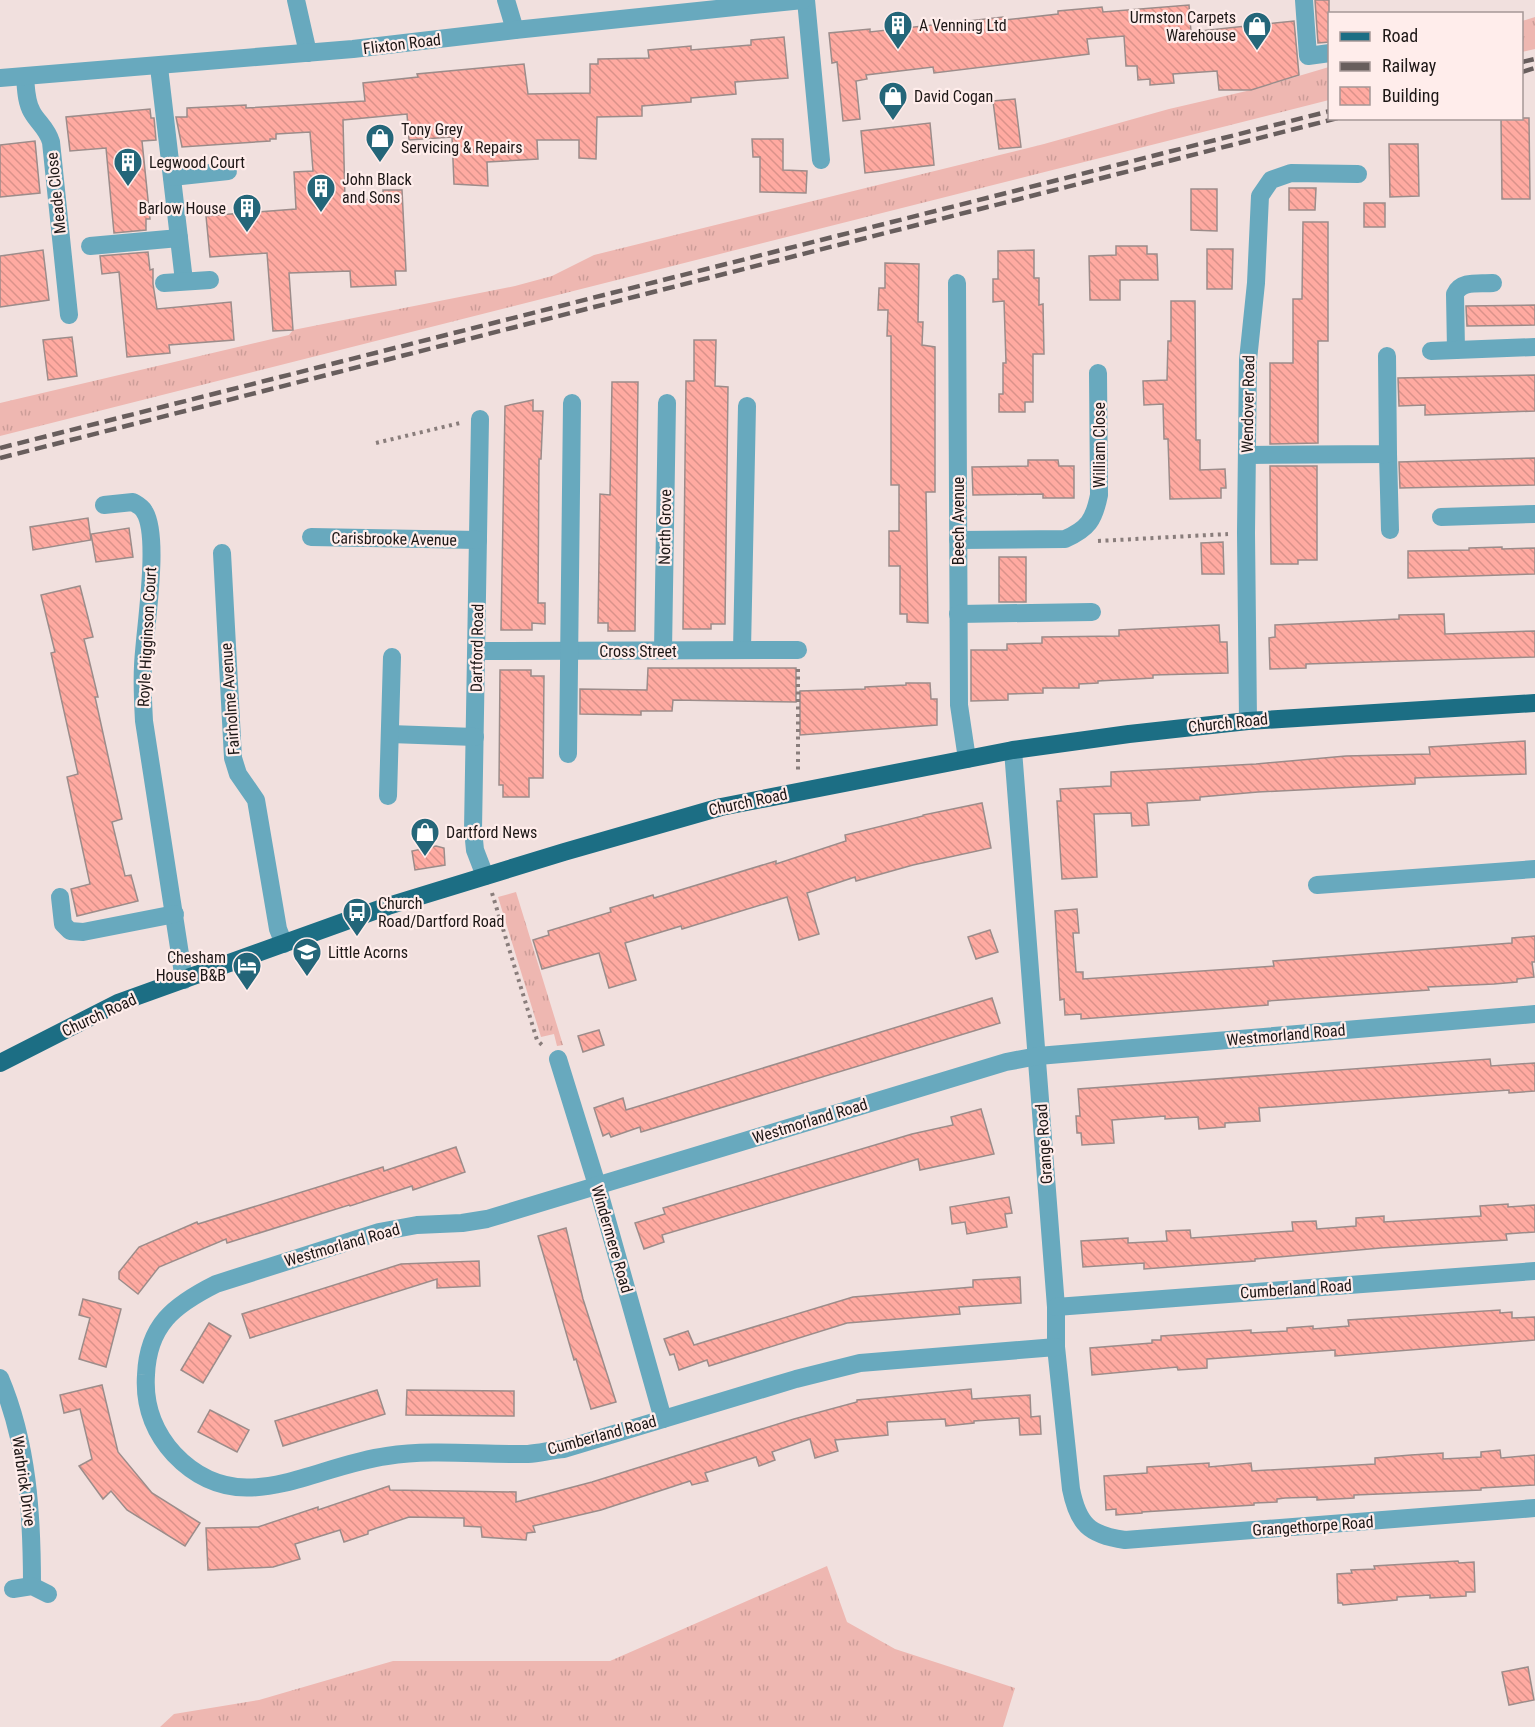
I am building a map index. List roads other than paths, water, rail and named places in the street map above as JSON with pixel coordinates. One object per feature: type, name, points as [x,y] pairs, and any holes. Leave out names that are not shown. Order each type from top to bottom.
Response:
[{"type":"main road","name":"Church Road","points":[[0,1063],[118,1003],[388,906],[722,807],[1013,750],[1129,734],[1248,721],[1535,703]]},
{"type":"street","points":[[296,0],[308,53]]},
{"type":"street","points":[[506,0],[515,30]]},
{"type":"street","points":[[805,0],[821,160]]},
{"type":"street","name":"Flixton Road","points":[[0,78],[159,67],[308,53],[805,0]]},
{"type":"street","points":[[1304,0],[1308,56],[1328,53]]},
{"type":"street","points":[[159,67],[184,281]]},
{"type":"street","name":"Meade Close","points":[[25,77],[29,106],[32,113],[44,125],[51,142],[69,315]]},
{"type":"street","points":[[172,177],[228,171]]},
{"type":"street","name":"Wendover Road","points":[[1248,721],[1246,533],[1248,360],[1256,283],[1260,196],[1271,180],[1285,174],[1358,174]]},
{"type":"street","points":[[90,246],[179,238]]},
{"type":"street","points":[[164,283],[210,280]]},
{"type":"street","name":"Beech Avenue","points":[[957,283],[959,705],[967,759]]},
{"type":"street","points":[[1456,350],[1455,294],[1458,288],[1464,284],[1493,283]]},
{"type":"street","points":[[1431,351],[1535,347]]},
{"type":"street","points":[[1387,356],[1390,530]]},
{"type":"street","name":"William Close","points":[[958,540],[1065,539],[1079,533],[1090,523],[1099,495],[1098,373]]},
{"type":"street","name":"North Grove","points":[[663,651],[667,403]]},
{"type":"street","points":[[568,753],[572,404]]},
{"type":"street","points":[[742,651],[747,406]]},
{"type":"street","name":"Dartford Road","points":[[480,419],[474,841],[478,860],[485,876]]},
{"type":"street","points":[[1247,455],[1388,454]]},
{"type":"street","name":"Royle Higginson Court","points":[[104,505],[133,502],[144,511],[149,529],[151,576],[142,690],[144,721],[184,980]]},
{"type":"street","points":[[1441,517],[1535,514]]},
{"type":"street","name":"Carisbrooke Avenue","points":[[311,537],[478,540]]},
{"type":"street","name":"Fairholme Avenue","points":[[222,553],[233,758],[238,774],[256,800],[278,929],[284,944]]},
{"type":"street","points":[[958,614],[1092,612]]},
{"type":"street","name":"Cross Street","points":[[477,651],[798,651]]},
{"type":"street","points":[[388,796],[392,657]]},
{"type":"street","points":[[390,734],[475,737]]},
{"type":"street","name":"Grange Road","points":[[1013,750],[1038,1056],[1056,1307],[1056,1347],[1071,1489],[1075,1509],[1080,1519],[1092,1531]]},
{"type":"street","points":[[1317,885],[1535,869]]},
{"type":"street","points":[[60,897],[63,924],[70,931],[83,932],[175,914]]},
{"type":"street","name":"Westmorland Road","points":[[146,1371],[148,1355],[158,1328],[174,1308],[216,1284],[379,1232],[417,1225],[462,1223],[487,1219],[986,1068],[1038,1056],[1535,1014]]},
{"type":"street","name":"Windermere Road","points":[[558,1059],[597,1185],[663,1419]]},
{"type":"street","name":"Cumberland Road","points":[[1056,1307],[1535,1271]]},
{"type":"street","name":"Cumberland Road","points":[[146,1371],[147,1404],[153,1425],[166,1446],[194,1472],[210,1482],[233,1488],[276,1485],[385,1456],[410,1453],[531,1454],[564,1449],[796,1379],[860,1363],[1056,1347]]},
{"type":"street","name":"Warbrick Drive","points":[[0,1378],[16,1421],[30,1497],[40,1590],[13,1589]]},
{"type":"street","name":"Grangethorpe Road","points":[[1092,1531],[1110,1538],[1125,1540],[1535,1508]]},
{"type":"railway","points":[[1523,62],[1535,59]]},
{"type":"railway","points":[[1523,72],[1535,68]]},
{"type":"railway","points":[[0,448],[1328,112]]},
{"type":"railway","points":[[0,458],[1330,120]]},
{"type":"place","name":"A Venning Ltd","points":[[898,50]]},
{"type":"place","name":"Urmston Carpets Warehouse","points":[[1257,52]]},
{"type":"place","name":"David Cogan","points":[[893,122]]},
{"type":"place","name":"Tony Grey Servicing & Repairs","points":[[380,164]]},
{"type":"place","name":"Legwood Court","points":[[128,188]]},
{"type":"place","name":"John Black and Sons","points":[[321,214]]},
{"type":"place","name":"Barlow House","points":[[247,234]]},
{"type":"place","name":"Dartford News","points":[[425,858]]},
{"type":"place","name":"Church Road/Dartford Road","points":[[357,938]]},
{"type":"place","name":"Little Acorns","points":[[307,978]]},
{"type":"place","name":"Chesham House B&B","points":[[247,992]]}]
